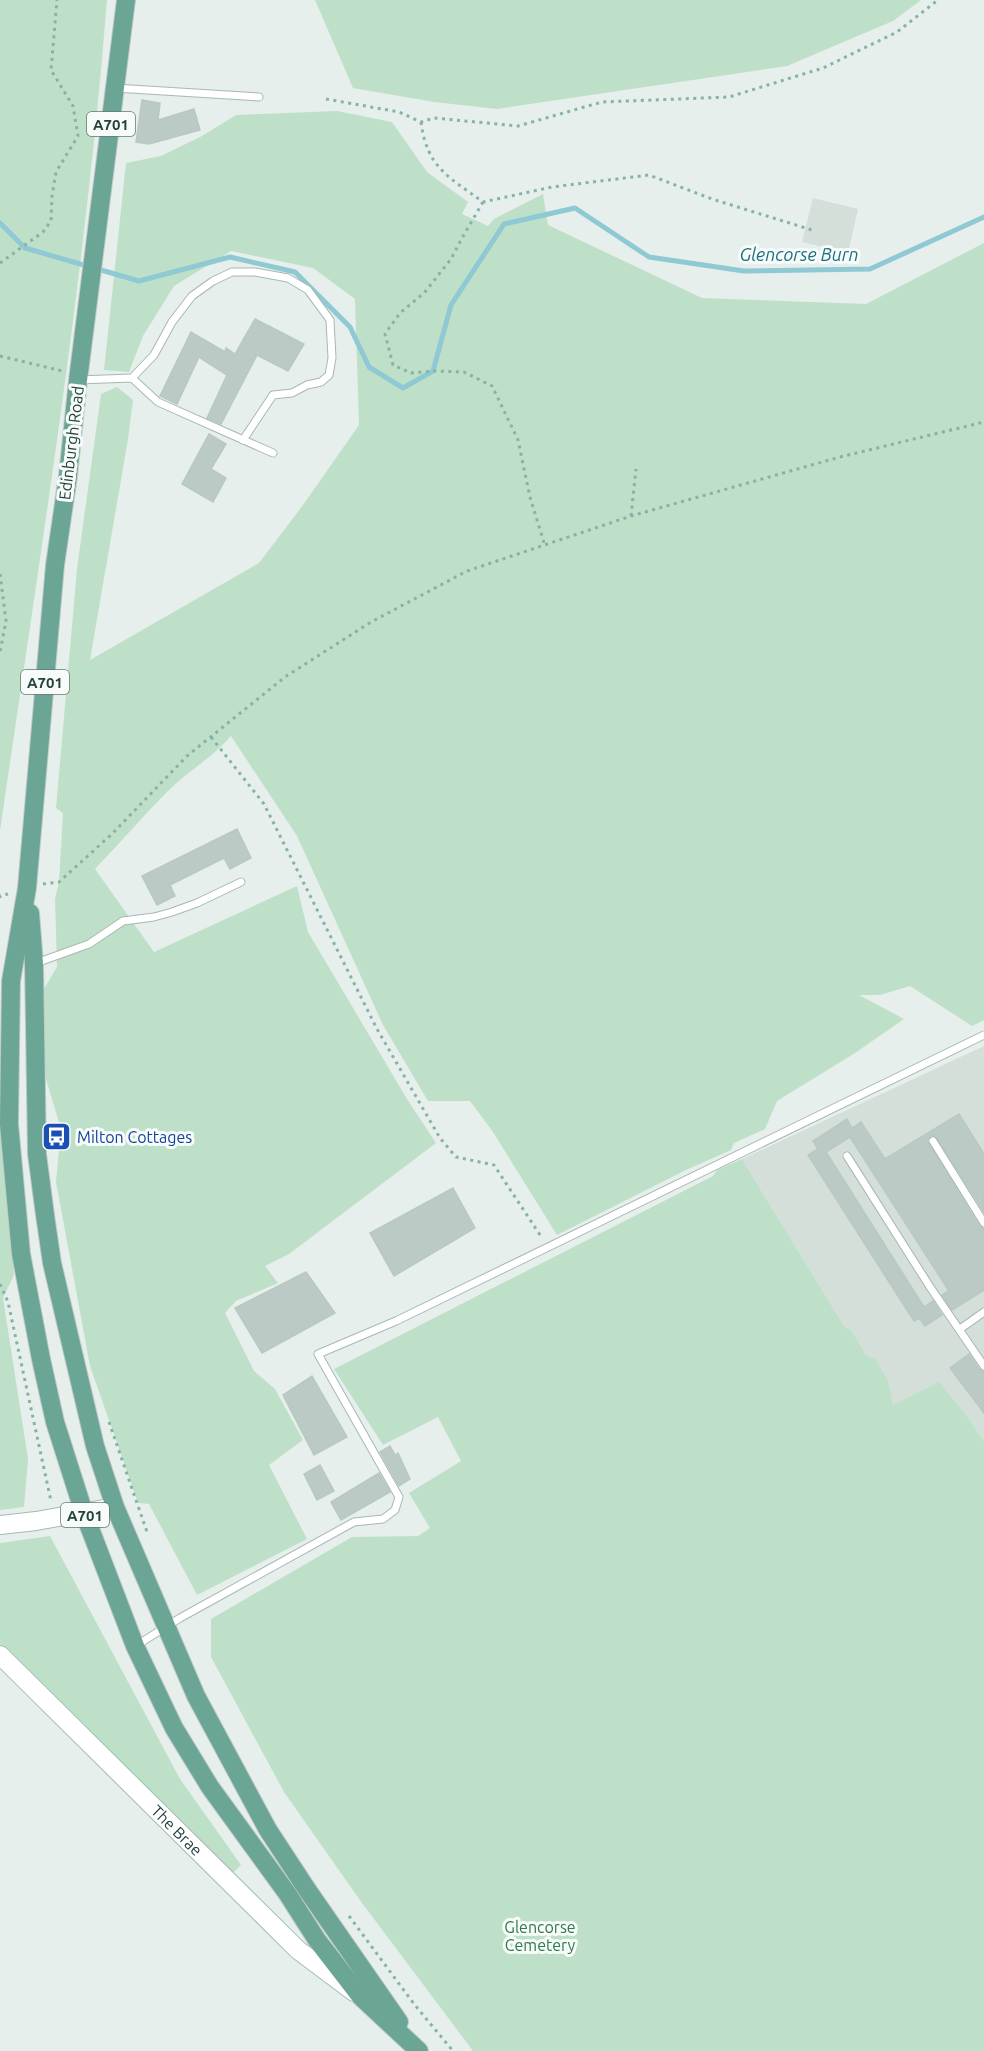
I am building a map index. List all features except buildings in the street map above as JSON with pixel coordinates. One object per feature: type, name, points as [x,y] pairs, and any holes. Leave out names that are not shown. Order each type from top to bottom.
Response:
[{"type":"main road","name":"Edinburgh Road","points":[[27,888],[55,565],[68,476],[126,0]]},
{"type":"main road","name":"A701","points":[[27,888],[34,964],[37,1154],[45,1215],[52,1263],[95,1446],[115,1507],[196,1696],[268,1830],[419,2051]]},
{"type":"main road","name":"A701","points":[[27,888],[11,981],[9,1124],[15,1207],[21,1254],[55,1422],[84,1513],[135,1646],[174,1728],[210,1786],[287,1893],[317,1940],[361,1997],[419,2051]]},
{"type":"main road","points":[[0,1525],[115,1507]]},
{"type":"main road","name":"The Brae","points":[[0,1655],[298,1950],[361,1997]]},
{"type":"lane","points":[[115,88],[259,97]]},
{"type":"lane","points":[[132,378],[154,355],[172,322],[192,296],[213,281],[232,272],[255,272],[288,278],[308,290],[330,320],[332,358],[329,375],[321,382],[307,385],[292,393],[273,395],[243,440]]},
{"type":"lane","points":[[79,376],[132,378],[158,402],[273,453]]},
{"type":"lane","points":[[34,964],[89,944],[123,921],[172,912],[241,882]]},
{"type":"lane","points":[[135,1646],[354,1522],[383,1519],[396,1510],[399,1497],[318,1354],[396,1321],[984,1035]]},
{"type":"lane","points":[[933,1141],[984,1223]]},
{"type":"lane","points":[[847,1156],[930,1287],[984,1366]]},
{"type":"lane","points":[[960,1329],[984,1312]]},
{"type":"path","points":[[0,262],[43,232],[51,221],[56,172],[78,136],[73,106],[51,70],[57,0]]},
{"type":"path","points":[[326,99],[399,112],[421,122],[434,118],[518,126],[602,102],[729,97],[823,68],[897,32],[938,0]]},
{"type":"path","points":[[421,122],[424,140],[438,169],[483,202]]},
{"type":"path","points":[[545,546],[530,497],[518,440],[492,386],[464,372],[411,373],[393,365],[385,333],[400,313],[425,292],[451,259],[483,202],[552,187],[649,175],[712,199],[812,230]]},
{"type":"path","points":[[0,356],[79,376]]},
{"type":"path","points":[[27,888],[59,882],[112,834],[187,756],[285,677],[371,622],[467,572],[631,516],[840,457],[984,422]]},
{"type":"path","points":[[631,516],[636,469]]},
{"type":"path","points":[[0,574],[6,621],[0,652]]},
{"type":"path","points":[[211,736],[264,804],[377,1029],[440,1138],[456,1157],[494,1165],[548,1247]]},
{"type":"path","points":[[46,883],[46,895]]},
{"type":"path","points":[[0,1284],[8,1302],[55,1518]]},
{"type":"path","points":[[108,1418],[147,1533]]},
{"type":"path","points":[[346,1912],[414,2004],[453,2051]]},
{"type":"shaded area","points":[[813,198],[858,209],[848,253],[802,242]]},
{"type":"shaded area","points":[[984,1046],[984,1441],[967,1416],[939,1383],[893,1406],[889,1383],[866,1355],[852,1331],[844,1326],[742,1159]]},
{"type":"green space","points":[[0,0],[107,0],[87,209],[74,313],[0,831]]},
{"type":"green space","points":[[315,0],[921,0],[893,21],[787,66],[497,109],[434,102],[353,88]]},
{"type":"green space","points":[[337,111],[392,122],[427,172],[468,202],[462,214],[488,226],[494,219],[543,194],[548,225],[702,298],[866,304],[984,243],[984,1020],[972,1026],[910,986],[880,995],[859,995],[904,1019],[855,1053],[777,1101],[765,1129],[734,1143],[731,1150],[557,1235],[493,1132],[470,1101],[428,1101],[383,1025],[297,836],[231,736],[168,791],[95,869],[154,952],[297,886],[308,932],[407,1099],[436,1143],[289,1254],[265,1266],[278,1283],[236,1301],[225,1313],[254,1371],[275,1389],[303,1440],[269,1465],[307,1539],[197,1595],[149,1504],[138,1503],[90,1366],[56,1182],[61,1129],[46,1079],[42,992],[57,967],[55,899],[59,882],[63,813],[56,808],[77,569],[101,394],[117,387],[133,400],[90,660],[259,563],[359,425],[355,299],[313,268],[231,251],[174,286],[143,336],[129,372],[104,370],[126,163],[161,156],[202,136],[236,115]]},
{"type":"green space","points":[[0,1127],[14,1275],[3,1298],[28,1459],[24,1507],[0,1510]]},
{"type":"green space","name":"Glencorse Cemetery","points":[[742,1159],[844,1326],[852,1331],[866,1355],[876,1360],[889,1383],[893,1405],[939,1382],[984,1441],[984,2051],[473,2051],[362,1903],[284,1792],[211,1657],[211,1619],[352,1537],[418,1536],[430,1528],[409,1493],[461,1461],[438,1417],[383,1445],[334,1369],[713,1176],[717,1170]]},
{"type":"green space","points":[[50,1536],[180,1779],[241,1865],[233,1873],[0,1644],[0,1543]]},
{"type":"waterway","name":"Glencorse Burn","points":[[0,223],[25,248],[139,281],[230,257],[295,272],[350,327],[369,367],[403,388],[433,371],[451,305],[504,224],[575,208],[649,257],[744,271],[870,269],[984,217]]},
{"type":"place","name":"Milton Cottages","points":[[56,1137]]}]
